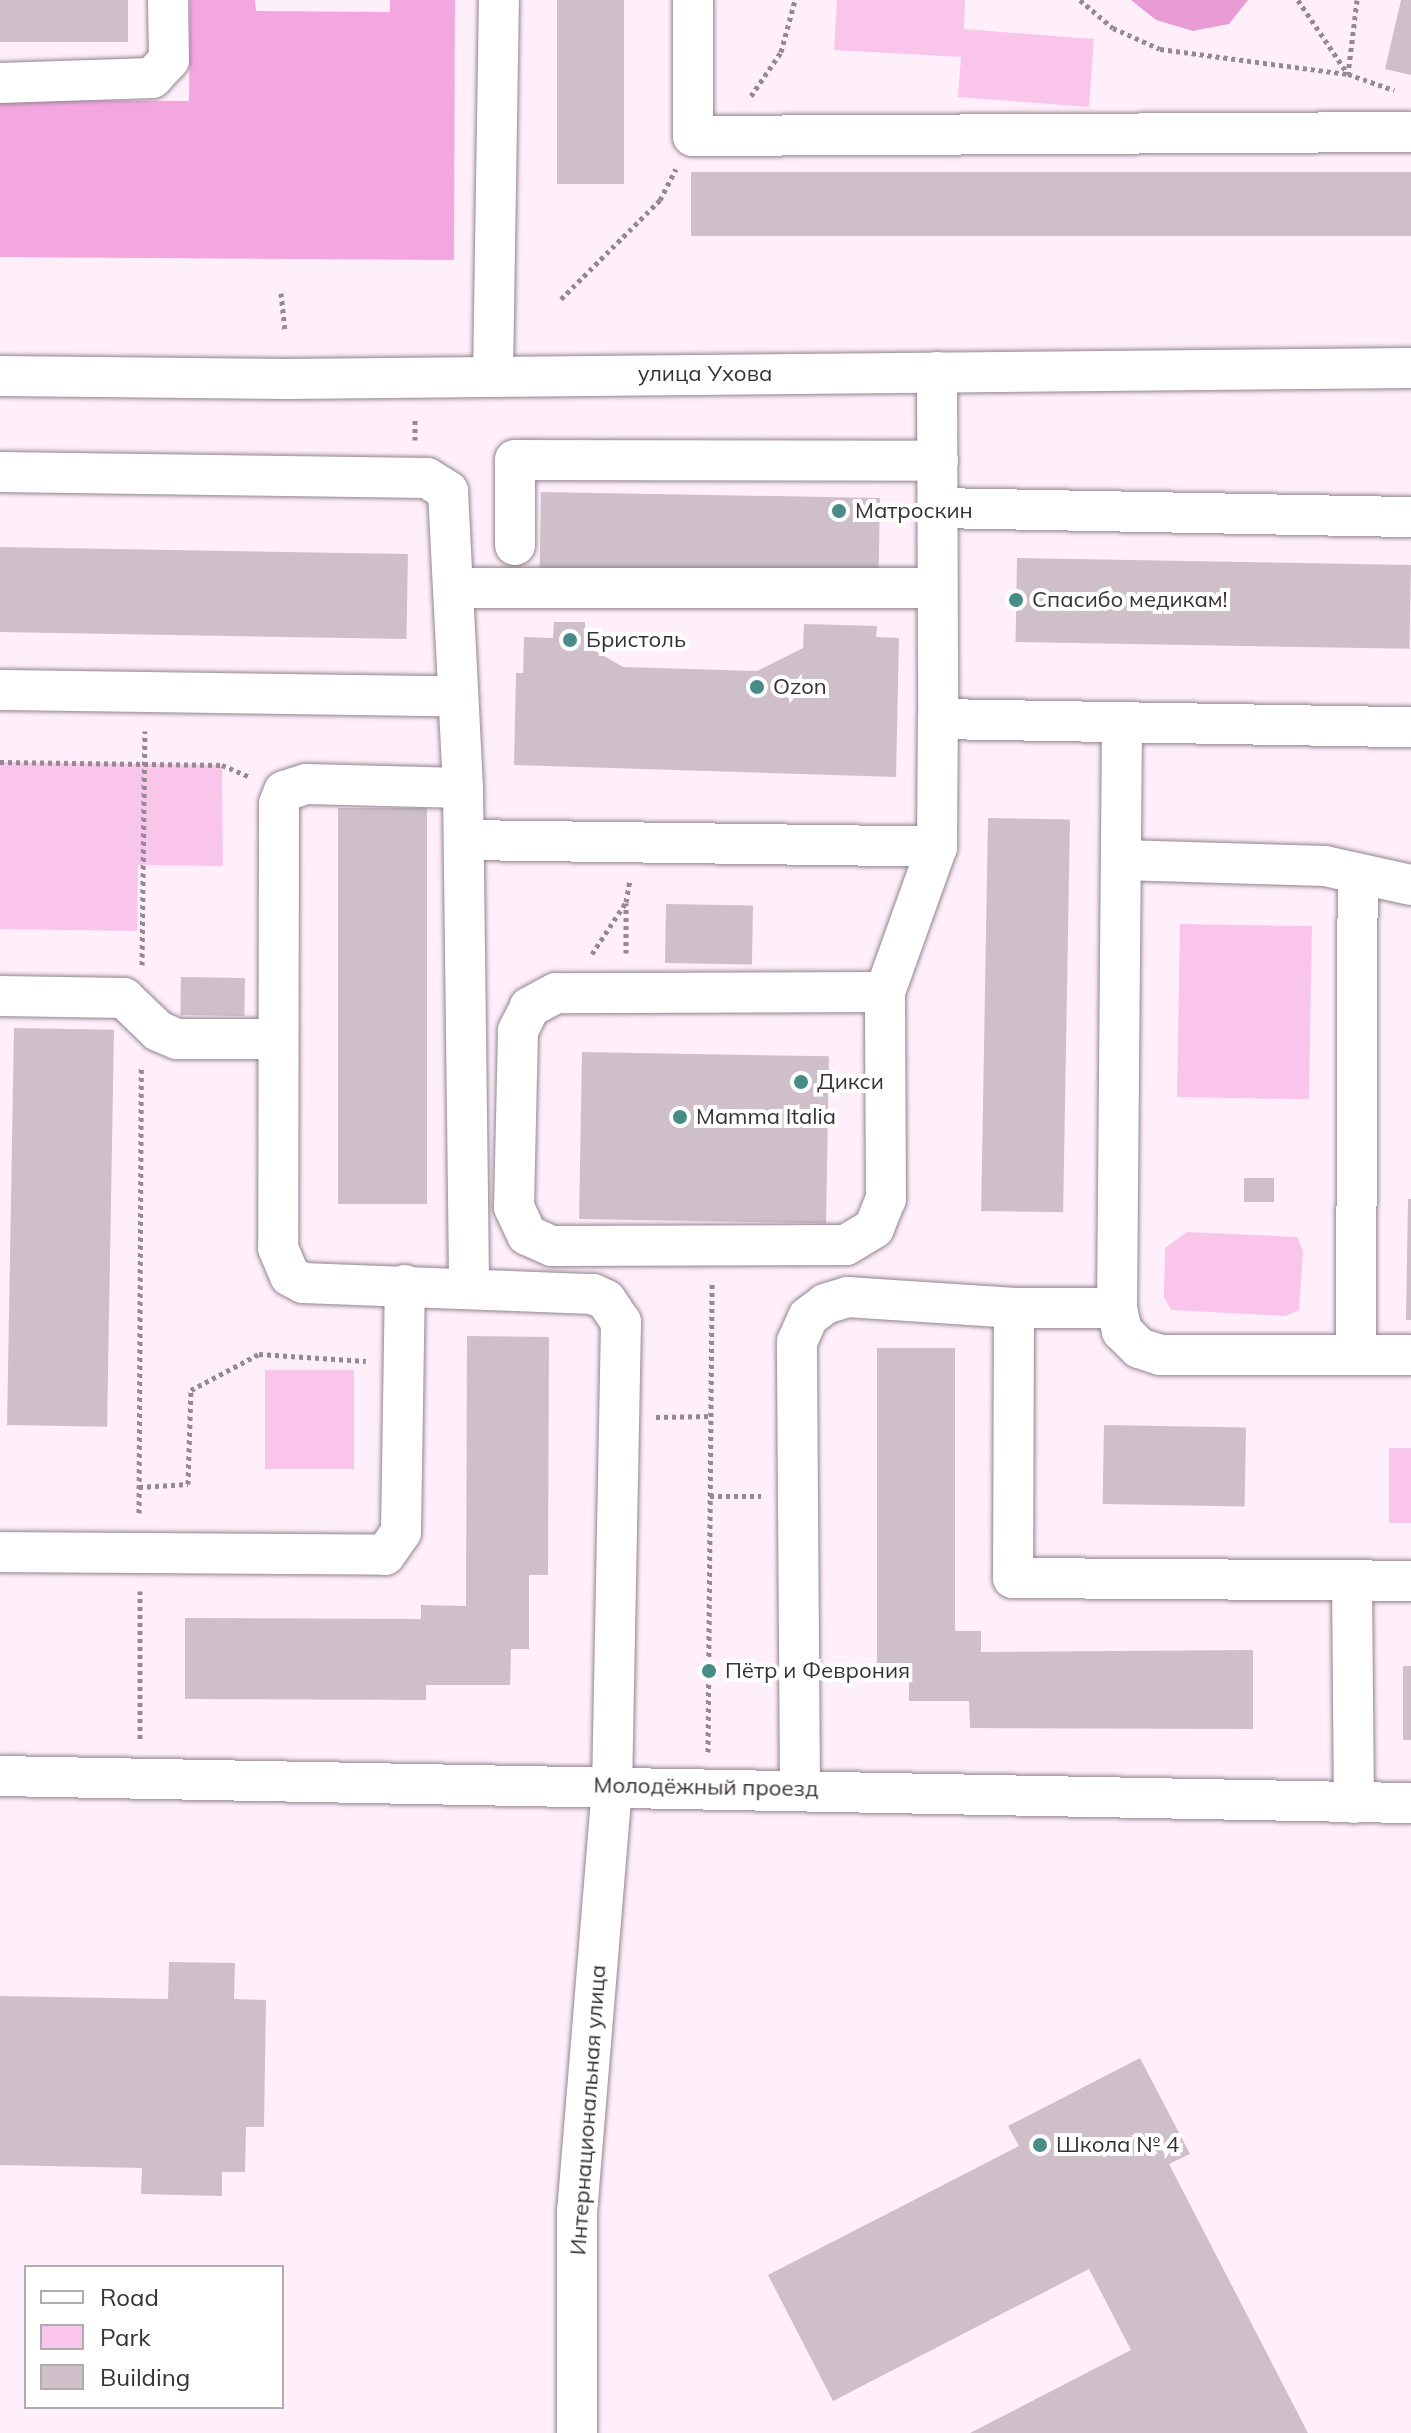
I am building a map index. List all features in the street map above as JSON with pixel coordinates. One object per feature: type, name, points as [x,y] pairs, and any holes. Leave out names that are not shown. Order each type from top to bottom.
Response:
[{"type":"street","points":[[0,83],[152,78],[169,60],[168,0]]},
{"type":"street","points":[[493,376],[499,0]]},
{"type":"street","points":[[693,0],[708,136],[1411,132]]},
{"type":"street","name":"улица Ухова","points":[[0,376],[493,376],[1411,368]]},
{"type":"street","points":[[885,992],[566,993],[530,1007],[518,1031],[514,1207],[527,1235],[552,1246],[846,1245],[874,1228],[886,1199],[882,1060],[885,992],[937,847],[937,372]]},
{"type":"street","points":[[515,545],[515,460],[938,461]]},
{"type":"street","points":[[0,472],[427,478],[438,482],[452,499],[463,788],[469,1287],[303,1283],[290,1276],[282,1263],[275,1039],[279,804],[284,791],[306,784],[463,788]]},
{"type":"street","points":[[938,508],[1411,517]]},
{"type":"street","points":[[455,588],[937,588]]},
{"type":"street","points":[[0,690],[458,696]]},
{"type":"street","points":[[938,719],[1411,727]]},
{"type":"street","points":[[1122,724],[1117,1308],[1122,1331],[1139,1348],[1161,1355],[1411,1355]]},
{"type":"street","points":[[464,840],[937,847]]},
{"type":"street","points":[[1121,860],[1325,866],[1411,885]]},
{"type":"street","points":[[1356,1355],[1358,875]]},
{"type":"street","points":[[0,996],[124,998],[142,1010],[158,1031],[177,1039],[275,1039]]},
{"type":"street","points":[[0,1552],[385,1555],[401,1532],[405,1285]]},
{"type":"street","name":"Интернациональная улица","points":[[469,1287],[593,1294],[606,1300],[621,1322],[612,1787],[577,2211],[577,2433]]},
{"type":"street","points":[[800,1788],[797,1342],[808,1317],[825,1304],[848,1297],[1014,1308],[1117,1308]]},
{"type":"street","points":[[1014,1308],[1013,1578],[1411,1581]]},
{"type":"street","points":[[1352,1581],[1354,1803]]},
{"type":"street","name":"Молодёжный проезд","points":[[0,1776],[800,1788],[1411,1803]]},
{"type":"path","points":[[561,299],[660,200],[708,136],[781,52],[795,0]]},
{"type":"path","points":[[1080,0],[1113,28],[1160,49],[1348,74],[1398,91]]},
{"type":"path","points":[[1298,0],[1348,74]]},
{"type":"path","points":[[1348,74],[1357,0]]},
{"type":"path","points":[[281,293],[285,331]]},
{"type":"path","points":[[140,1746],[139,1487],[146,692]]},
{"type":"path","points":[[0,762],[222,765],[284,791]]},
{"type":"path","points":[[626,993],[626,902],[636,843]]},
{"type":"path","points":[[566,993],[626,902]]},
{"type":"path","points":[[709,1719],[713,1245]]},
{"type":"path","points":[[139,1487],[188,1484],[191,1390],[259,1354],[403,1363]]},
{"type":"path","points":[[619,1417],[711,1416]]},
{"type":"path","points":[[710,1496],[798,1496]]},
{"type":"green space","points":[[837,0],[965,0],[964,29],[1094,39],[1089,107],[958,97],[961,57],[834,50]]},
{"type":"green space","points":[[0,762],[222,765],[223,866],[138,865],[137,931],[0,929]]},
{"type":"green space","points":[[1180,924],[1312,926],[1309,1099],[1177,1097]]},
{"type":"green space","points":[[1187,1232],[1297,1237],[1303,1251],[1299,1310],[1285,1316],[1171,1310],[1164,1297],[1165,1248]]},
{"type":"green space","points":[[265,1370],[354,1370],[354,1469],[265,1469]]},
{"type":"green space","points":[[1389,1448],[1411,1448],[1411,1523],[1389,1523]]},
{"type":"shaded area","points":[[190,0],[255,0],[256,11],[390,12],[390,0],[455,0],[454,260],[0,257],[0,100],[189,101]]},
{"type":"shaded area","points":[[1131,0],[1248,0],[1229,24],[1193,31],[1156,20]]},
{"type":"building","points":[[0,0],[128,0],[128,42],[0,42]]},
{"type":"building","points":[[557,0],[624,0],[624,184],[557,184]]},
{"type":"building","points":[[1401,0],[1411,0],[1411,75],[1385,69]]},
{"type":"building","points":[[691,172],[1411,172],[1411,236],[691,236]]},
{"type":"building","points":[[541,492],[880,498],[878,582],[540,576]]},
{"type":"building","points":[[0,547],[408,554],[406,639],[0,632]]},
{"type":"building","points":[[1017,558],[1411,565],[1409,649],[1016,642]]},
{"type":"building","points":[[554,622],[585,622],[585,645],[623,667],[757,671],[803,648],[804,624],[877,626],[876,637],[899,638],[896,777],[514,765],[516,673],[523,673],[524,637],[553,638]]},
{"type":"building","points":[[338,808],[427,808],[427,1204],[338,1204]]},
{"type":"building","points":[[988,818],[1070,819],[1063,1212],[981,1211]]},
{"type":"building","points":[[666,904],[753,906],[752,965],[665,963]]},
{"type":"building","points":[[181,977],[245,978],[244,1016],[180,1015]]},
{"type":"building","points":[[14,1028],[114,1030],[107,1427],[7,1425]]},
{"type":"building","points":[[582,1052],[829,1056],[826,1223],[579,1219]]},
{"type":"building","points":[[1244,1178],[1274,1178],[1274,1202],[1244,1202]]},
{"type":"building","points":[[1408,1199],[1411,1199],[1411,1320],[1406,1320]]},
{"type":"building","points":[[467,1336],[549,1337],[548,1575],[529,1575],[529,1649],[511,1649],[510,1685],[426,1685],[426,1700],[185,1699],[185,1618],[421,1619],[421,1605],[466,1606]]},
{"type":"building","points":[[877,1348],[955,1348],[955,1631],[981,1631],[981,1652],[1253,1650],[1253,1729],[970,1728],[969,1701],[909,1701],[909,1679],[877,1679]]},
{"type":"building","points":[[1104,1425],[1246,1427],[1245,1506],[1103,1504]]},
{"type":"building","points":[[1403,1666],[1411,1666],[1411,1740],[1403,1740]]},
{"type":"building","points":[[169,1962],[235,1963],[234,1999],[266,2000],[264,2127],[246,2127],[245,2172],[222,2172],[222,2196],[141,2194],[142,2168],[0,2165],[0,1996],[168,1999]]},
{"type":"building","points":[[1140,2058],[1190,2154],[1169,2164],[1308,2433],[970,2433],[1131,2350],[1089,2269],[833,2401],[768,2275],[1019,2146],[1008,2126]]},
{"type":"place","name":"Матроскин","points":[[839,511]]},
{"type":"place","name":"Спасибо медикам!","points":[[1016,600]]},
{"type":"place","name":"Бристоль","points":[[570,640]]},
{"type":"place","name":"Ozon","points":[[757,687]]},
{"type":"place","name":"Дикси","points":[[801,1082]]},
{"type":"place","name":"Mamma Italia","points":[[680,1117]]},
{"type":"place","name":"Пётр и Феврония","points":[[709,1671]]},
{"type":"place","name":"Школа № 4","points":[[1040,2145]]}]
